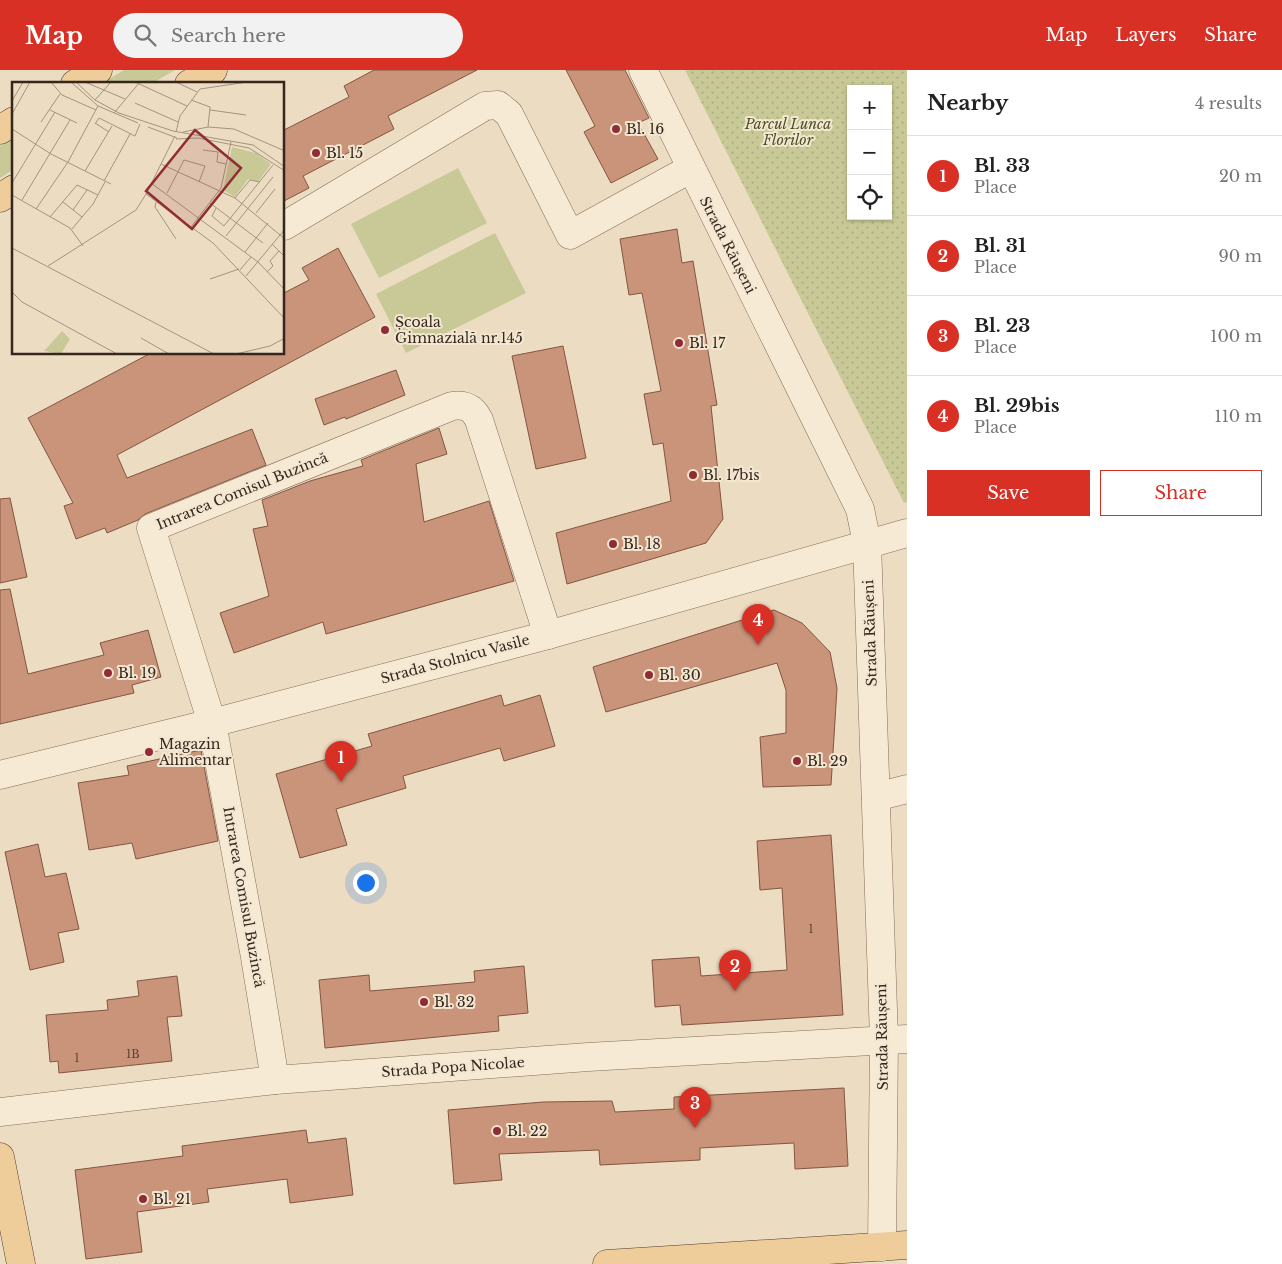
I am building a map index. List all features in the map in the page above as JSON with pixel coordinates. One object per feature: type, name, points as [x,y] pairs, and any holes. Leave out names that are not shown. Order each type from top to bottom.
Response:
[{"type":"main road","points":[[78,82],[98,70]]},
{"type":"main road","points":[[192,82],[213,70]]},
{"type":"main road","points":[[0,130],[12,122]]},
{"type":"main road","points":[[0,198],[12,190]]},
{"type":"main road","points":[[0,1157],[21,1264]]},
{"type":"main road","points":[[607,1264],[894,1246]]},
{"type":"street","name":"Strada Răușeni","points":[[642,70],[860,508],[867,543],[876,797],[895,1039],[894,1246]]},
{"type":"street","points":[[285,225],[485,106],[498,106],[509,114],[570,235],[690,169]]},
{"type":"street","name":"Intrarea Comisul Buzincă","points":[[275,1080],[255,957],[212,723],[150,528],[452,406],[468,407],[480,420],[548,635]]},
{"type":"street","name":"Strada Stolnicu Vasile","points":[[0,775],[212,723],[548,635],[907,533]]},
{"type":"street","points":[[876,797],[907,789]]},
{"type":"street","name":"Strada Popa Nicolae","points":[[0,1112],[275,1080],[895,1039]]},
{"type":"green space","points":[[124,70],[175,70],[154,82],[104,82]]},
{"type":"green space","name":"Parcul Lunca Florilor","points":[[685,70],[907,70],[907,502],[904,503]]},
{"type":"green space","points":[[12,139],[12,170],[0,178],[0,146]]},
{"type":"green space","points":[[458,168],[487,223],[379,278],[351,224]]},
{"type":"green space","points":[[495,233],[526,293],[406,353],[376,294]]},
{"type":"building","name":"Bl. 15","points":[[374,70],[477,70],[388,116],[394,129],[303,176],[309,188],[285,200],[285,129],[349,97],[344,86]]},
{"type":"building","name":"Bl. 16","points":[[566,70],[625,70],[649,118],[638,123],[658,159],[611,183],[584,132],[595,126]]},
{"type":"building","points":[[677,229],[682,263],[693,261],[717,405],[711,406],[723,519],[706,543],[567,584],[556,533],[671,501],[663,443],[653,445],[644,394],[661,391],[642,293],[629,295],[620,239]]},
{"type":"building","points":[[338,248],[375,317],[117,455],[127,478],[252,429],[266,465],[145,514],[138,520],[107,533],[105,528],[76,539],[64,506],[73,503],[28,418],[147,355],[285,355],[285,292],[309,280],[302,268]]},
{"type":"building","points":[[563,346],[586,458],[536,469],[512,356]]},
{"type":"building","points":[[396,370],[405,395],[346,419],[345,417],[324,425],[315,399]]},
{"type":"building","points":[[439,428],[447,454],[416,464],[424,522],[489,501],[514,581],[326,634],[323,622],[234,653],[220,613],[269,596],[253,529],[268,526],[262,500],[310,481],[363,466],[361,460]]},
{"type":"building","points":[[10,498],[27,577],[0,583],[0,499]]},
{"type":"building","points":[[10,589],[28,674],[104,655],[100,643],[148,630],[161,677],[132,685],[134,693],[0,724],[0,590]]},
{"type":"building","points":[[774,610],[802,623],[830,652],[837,688],[831,785],[763,787],[760,737],[786,733],[786,690],[777,663],[606,712],[593,667]]},
{"type":"building","points":[[501,695],[504,706],[540,695],[555,746],[504,761],[500,748],[403,776],[406,788],[336,809],[347,845],[300,858],[276,774],[372,746],[368,734]]},
{"type":"building","points":[[201,750],[218,841],[136,859],[132,843],[89,850],[78,783],[129,775],[127,766]]},
{"type":"building","points":[[831,835],[843,1015],[682,1025],[680,1005],[655,1007],[652,960],[699,957],[701,976],[787,970],[782,888],[760,890],[757,841]]},
{"type":"building","points":[[38,844],[45,877],[66,873],[79,929],[58,933],[64,962],[30,970],[5,852]]},
{"type":"building","name":"Bl. 32","points":[[524,966],[528,1013],[498,1016],[499,1031],[325,1048],[319,980],[369,975],[370,991],[475,982],[474,971]]},
{"type":"building","points":[[177,976],[182,1016],[167,1017],[172,1061],[59,1073],[58,1061],[50,1062],[46,1015],[108,1010],[107,1000],[139,996],[137,981]]},
{"type":"building","points":[[844,1088],[848,1166],[795,1169],[794,1143],[700,1148],[700,1160],[600,1165],[599,1150],[499,1154],[502,1180],[454,1184],[448,1110],[543,1102],[612,1101],[615,1112],[674,1109],[674,1097]]},
{"type":"building","name":"Bl. 21","points":[[306,1130],[308,1143],[346,1138],[353,1195],[290,1203],[287,1179],[207,1189],[209,1202],[137,1212],[142,1252],[86,1259],[75,1170],[183,1156],[182,1146]]},
{"type":"place","name":"Bl. 16","points":[[616,129]]},
{"type":"place","name":"Bl. 15","points":[[316,153]]},
{"type":"place","name":"Școala Gimnazială nr.145","points":[[385,330]]},
{"type":"place","name":"Bl. 17","points":[[679,343]]},
{"type":"place","name":"Bl. 17bis","points":[[693,475]]},
{"type":"place","name":"Bl. 18","points":[[613,544]]},
{"type":"place","name":"Bl. 29bis","points":[[758,645]]},
{"type":"place","name":"Bl. 19","points":[[108,673]]},
{"type":"place","name":"Bl. 30","points":[[649,675]]},
{"type":"place","name":"Magazin Alimentar","points":[[149,752]]},
{"type":"place","name":"Bl. 29","points":[[797,761]]},
{"type":"place","name":"Bl. 33","points":[[341,782]]},
{"type":"place","name":"Bl. 31","points":[[735,991]]},
{"type":"place","name":"Bl. 32","points":[[424,1002]]},
{"type":"place","name":"Bl. 23","points":[[695,1128]]},
{"type":"place","name":"Bl. 22","points":[[497,1131]]},
{"type":"place","name":"Bl. 21","points":[[143,1199]]}]
